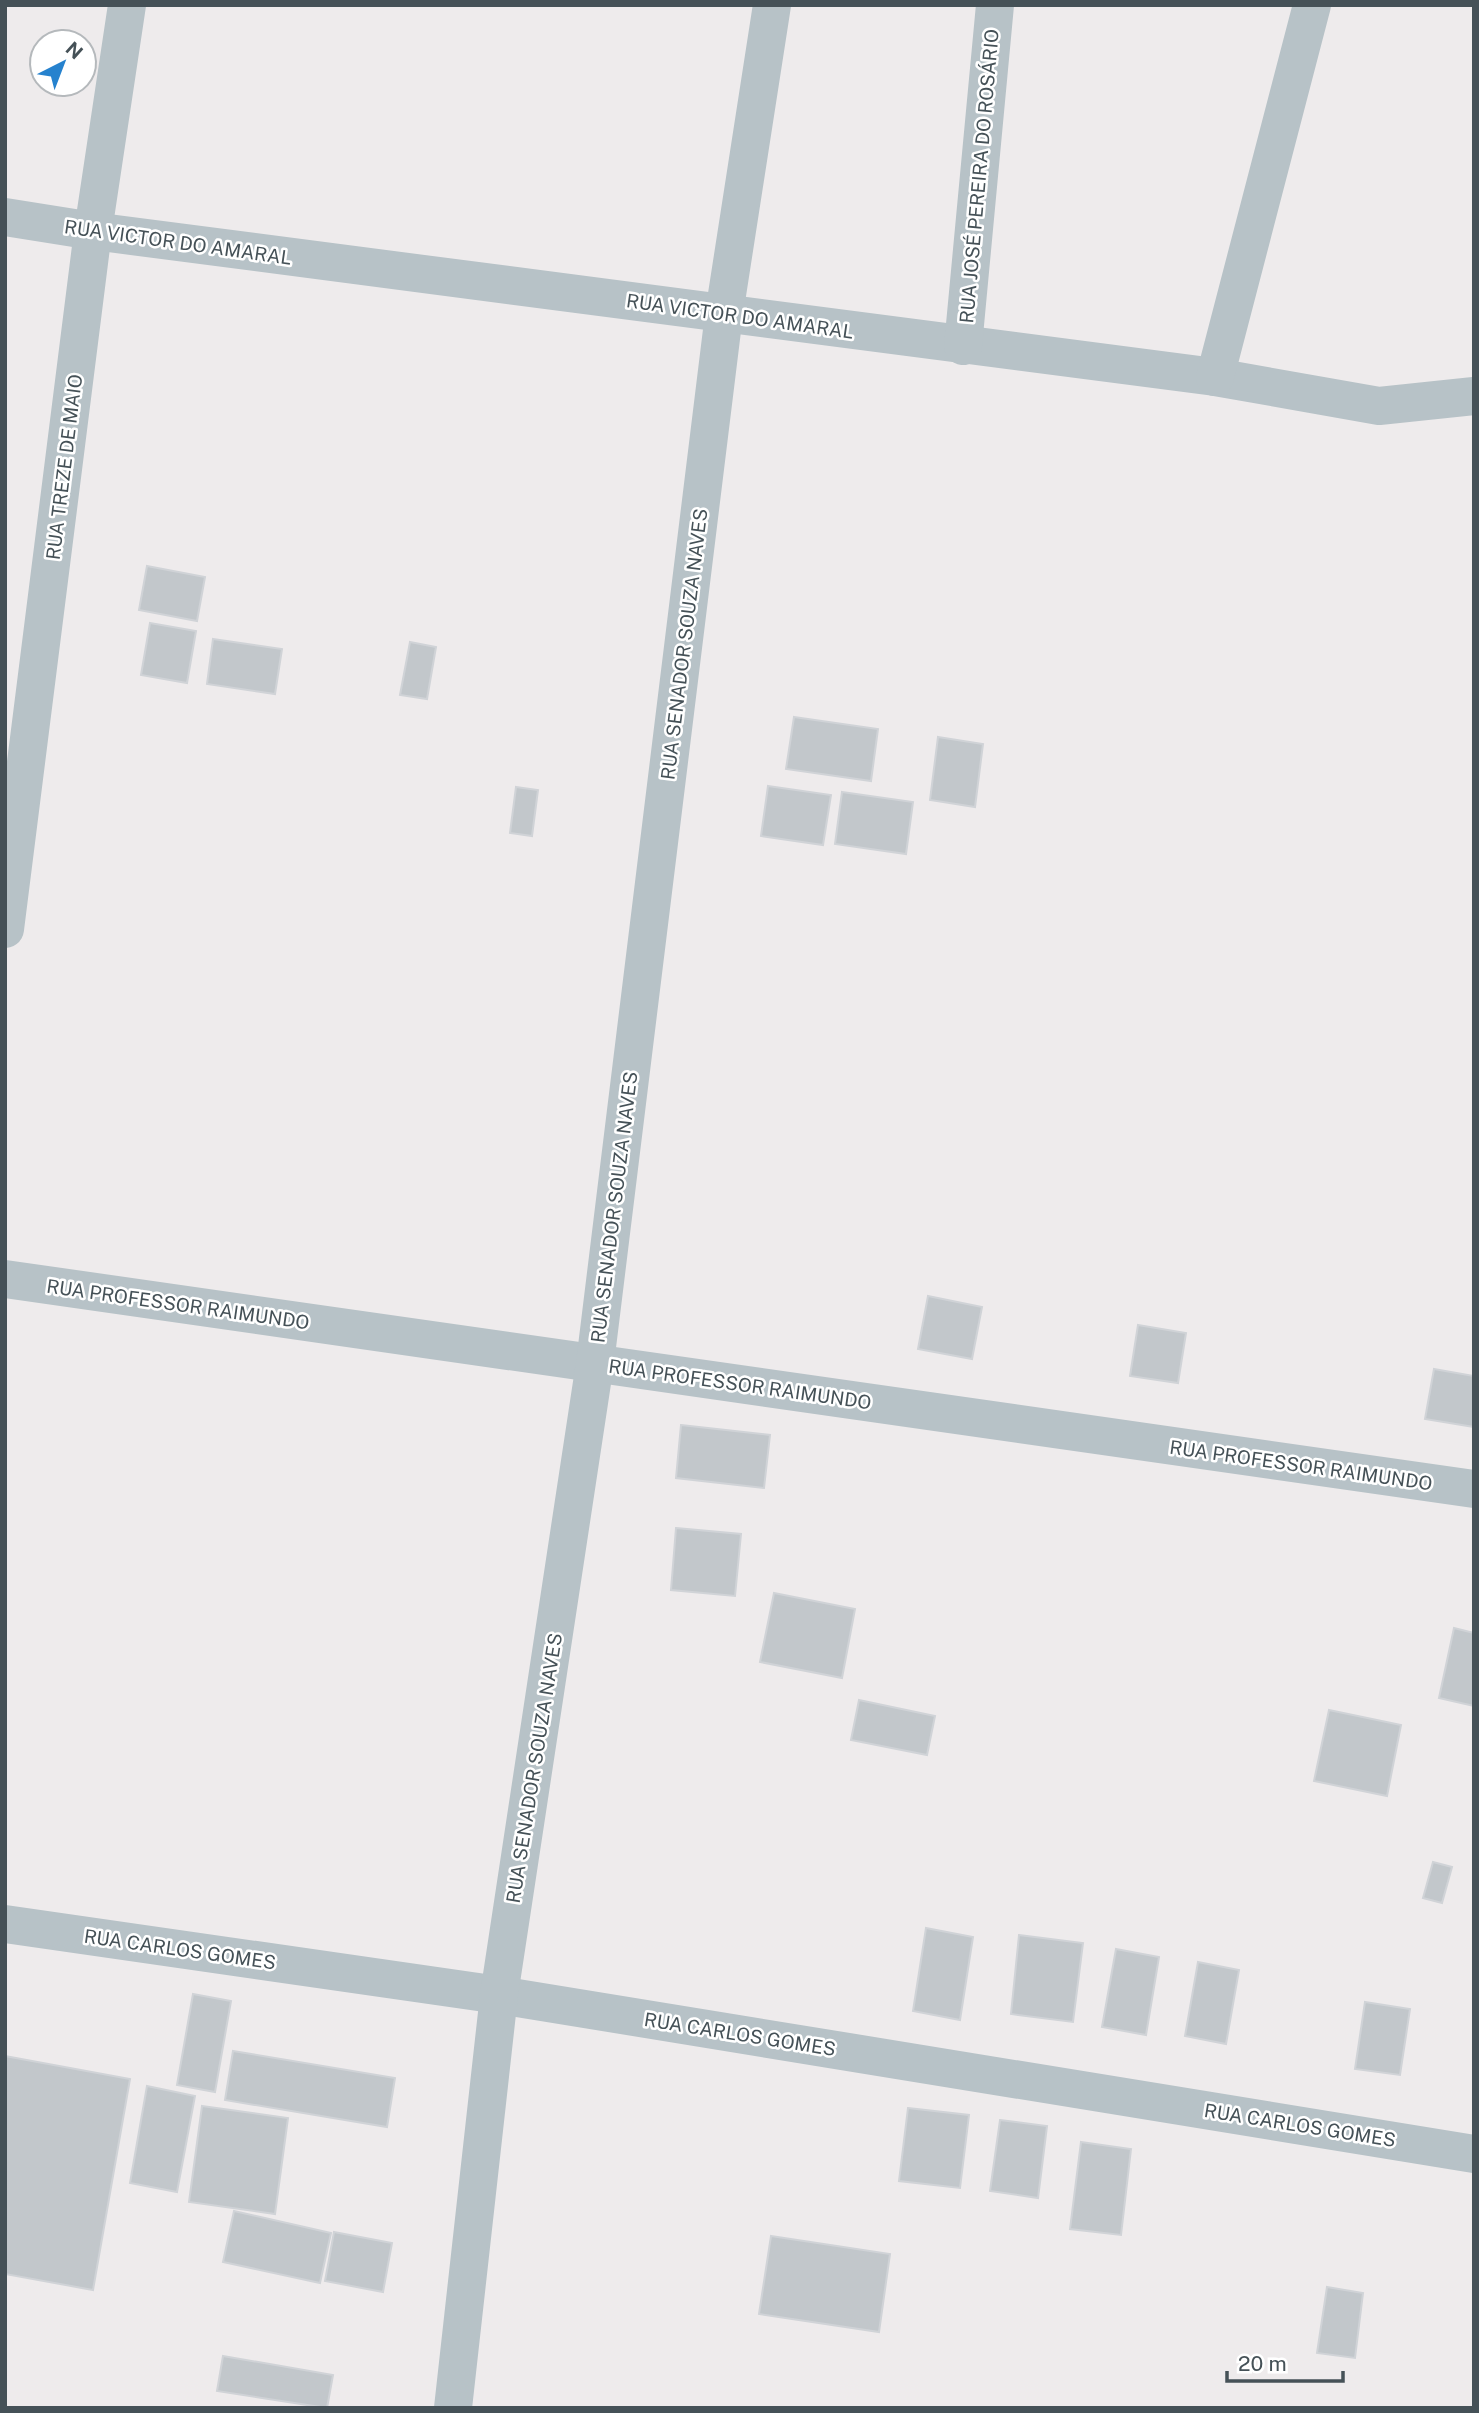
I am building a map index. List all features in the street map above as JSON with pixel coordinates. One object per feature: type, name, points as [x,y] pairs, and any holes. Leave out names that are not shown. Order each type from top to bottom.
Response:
[{"type":"street","name":"RUA TREZE DE MAIO","points":[[5,929],[93,231],[127,5]]},
{"type":"street","name":"RUA SENADOR SOUZA NAVES","points":[[453,2408],[499,1995],[595,1363],[724,314],[772,5]]},
{"type":"street","name":"RUA JOSÉ PEREIRA DO ROSÁRIO","points":[[963,346],[995,5]]},
{"type":"street","points":[[1215,377],[1312,5]]},
{"type":"street","name":"RUA VICTOR DO AMARAL","points":[[5,217],[93,231],[1215,377],[1379,406],[1474,396]]},
{"type":"street","name":"RUA PROFESSOR RAIMUNDO","points":[[5,1279],[1474,1489]]},
{"type":"street","name":"RUA CARLOS GOMES","points":[[5,1924],[499,1995],[1474,2154]]},
{"type":"building","points":[[147,566],[205,577],[197,621],[139,610]]},
{"type":"building","points":[[150,623],[196,631],[187,683],[141,675]]},
{"type":"building","points":[[213,639],[282,649],[275,694],[207,684]]},
{"type":"building","points":[[410,642],[436,647],[427,699],[400,695]]},
{"type":"building","points":[[794,717],[878,729],[871,781],[786,769]]},
{"type":"building","points":[[938,737],[983,744],[975,807],[930,800]]},
{"type":"building","points":[[768,786],[831,795],[823,845],[761,836]]},
{"type":"building","points":[[516,787],[538,790],[532,836],[510,833]]},
{"type":"building","points":[[842,792],[913,802],[906,854],[835,844]]},
{"type":"building","points":[[928,1296],[982,1307],[972,1359],[918,1349]]},
{"type":"building","points":[[1138,1325],[1186,1333],[1178,1383],[1130,1376]]},
{"type":"building","points":[[1434,1369],[1474,1376],[1474,1427],[1425,1419]]},
{"type":"building","points":[[681,1425],[770,1435],[764,1488],[676,1478]]},
{"type":"building","points":[[676,1528],[741,1534],[735,1596],[671,1590]]},
{"type":"building","points":[[774,1593],[855,1609],[842,1678],[760,1662]]},
{"type":"building","points":[[1454,1628],[1474,1633],[1474,1706],[1439,1698]]},
{"type":"building","points":[[859,1700],[935,1716],[927,1755],[851,1740]]},
{"type":"building","points":[[1329,1710],[1401,1725],[1387,1796],[1314,1781]]},
{"type":"building","points":[[1433,1862],[1452,1867],[1442,1903],[1423,1898]]},
{"type":"building","points":[[926,1928],[973,1937],[960,2020],[913,2011]]},
{"type":"building","points":[[1019,1935],[1083,1943],[1073,2022],[1011,2014]]},
{"type":"building","points":[[1116,1949],[1159,1957],[1146,2035],[1102,2027]]},
{"type":"building","points":[[1198,1962],[1239,1970],[1226,2044],[1185,2036]]},
{"type":"building","points":[[193,1994],[231,2001],[215,2092],[177,2085]]},
{"type":"building","points":[[1365,2002],[1410,2009],[1400,2075],[1355,2069]]},
{"type":"building","points":[[233,2051],[395,2078],[387,2127],[225,2100]]},
{"type":"building","points":[[5,2056],[130,2079],[93,2290],[5,2274]]},
{"type":"building","points":[[147,2086],[195,2096],[177,2192],[130,2183]]},
{"type":"building","points":[[202,2106],[288,2118],[275,2214],[189,2202]]},
{"type":"building","points":[[908,2108],[969,2115],[960,2188],[899,2181]]},
{"type":"building","points":[[1000,2120],[1047,2126],[1038,2198],[990,2191]]},
{"type":"building","points":[[1081,2142],[1131,2149],[1121,2235],[1070,2229]]},
{"type":"building","points":[[234,2211],[331,2233],[320,2283],[223,2262]]},
{"type":"building","points":[[334,2232],[392,2243],[383,2292],[325,2281]]},
{"type":"building","points":[[771,2236],[890,2254],[879,2332],[759,2314]]},
{"type":"building","points":[[1327,2287],[1363,2293],[1355,2358],[1317,2353]]},
{"type":"building","points":[[223,2356],[333,2375],[327,2408],[217,2391]]}]
